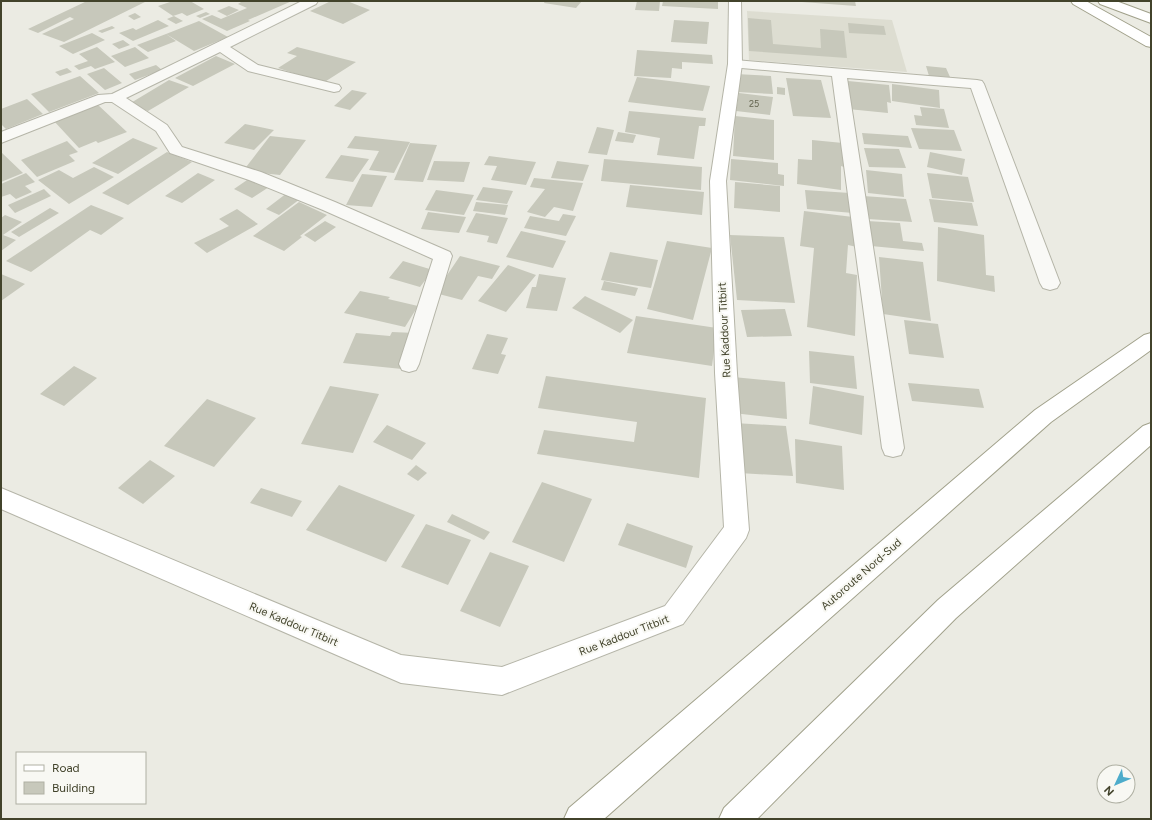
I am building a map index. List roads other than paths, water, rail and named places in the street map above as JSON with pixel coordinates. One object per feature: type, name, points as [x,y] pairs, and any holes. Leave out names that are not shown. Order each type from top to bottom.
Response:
[{"type":"main road","name":"Rue Kaddour Titbirt","points":[[1,498],[401,669],[502,681],[674,615],[737,530],[726,373],[718,181],[735,64],[735,1]]},
{"type":"main road","points":[[1077,1],[1151,43]]},
{"type":"main road","points":[[1104,1],[1151,19]]},
{"type":"main road","name":"Autoroute Nord-Sud","points":[[580,819],[1043,416],[1151,340]]},
{"type":"main road","points":[[735,819],[947,609],[1151,432]]},
{"type":"street","points":[[1,138],[103,98],[115,98],[312,1]]},
{"type":"street","points":[[220,46],[253,68],[334,88]]},
{"type":"street","points":[[735,64],[977,84],[1050,283]]},
{"type":"street","points":[[840,72],[893,448]]},
{"type":"street","points":[[115,98],[162,128],[176,150],[255,176],[329,206],[443,256],[409,364]]}]
